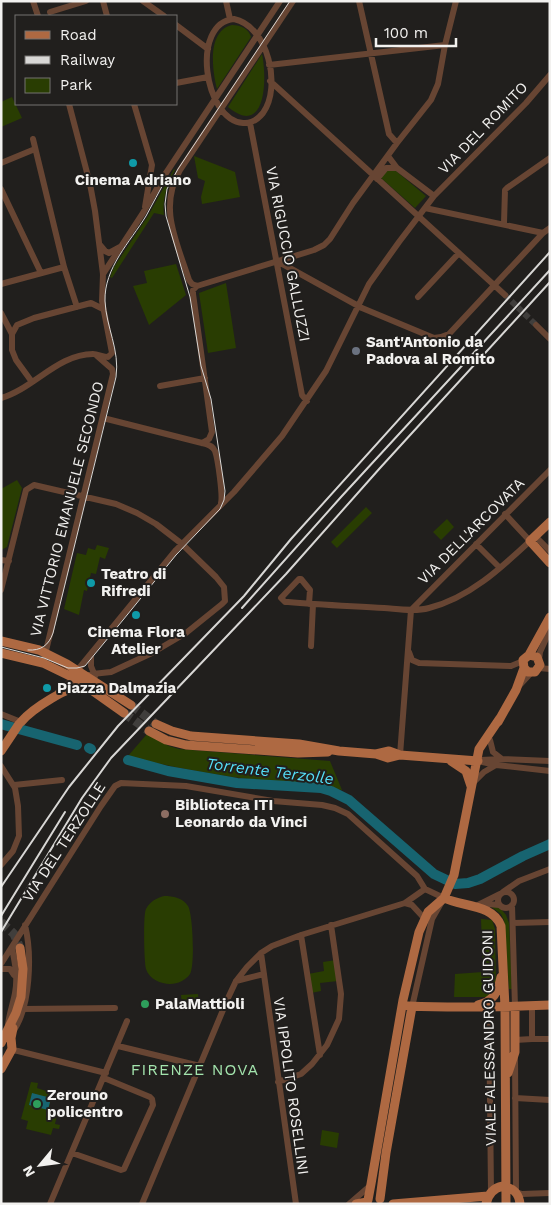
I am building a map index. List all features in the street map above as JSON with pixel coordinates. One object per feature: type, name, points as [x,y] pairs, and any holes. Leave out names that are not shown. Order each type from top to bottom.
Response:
[{"type":"main road","points":[[550,522],[532,539],[550,563]]},
{"type":"main road","points":[[356,1204],[367,1202],[374,1198],[385,1203],[402,1003],[414,950],[430,909],[446,894],[454,875],[482,744],[500,718],[531,664],[550,617]]},
{"type":"main road","points":[[1,641],[45,653],[79,676],[86,686],[124,713]]},
{"type":"main road","points":[[1,653],[43,663],[102,684],[112,694],[119,696],[131,705]]},
{"type":"main road","points":[[1,751],[20,723],[37,706],[76,686],[86,686]]},
{"type":"main road","points":[[478,761],[500,718]]},
{"type":"main road","points":[[156,724],[191,736],[299,744],[339,751],[376,754],[388,758],[400,756],[478,761]]},
{"type":"main road","points":[[149,731],[166,740],[186,746],[298,753],[339,751]]},
{"type":"main road","points":[[449,759],[460,765],[473,786]]},
{"type":"main road","name":"VIALE ALESSANDRO GUIDONI","points":[[446,894],[457,904],[493,913],[500,923],[507,1007],[501,1204]]},
{"type":"main road","points":[[1,1069],[6,1050],[6,1038],[19,1011],[22,991],[22,963],[16,948]]},
{"type":"main road","points":[[472,1006],[485,1003],[496,993],[501,980],[502,957]]},
{"type":"main road","points":[[402,1003],[412,1006],[507,1007],[550,1005]]},
{"type":"main road","points":[[367,1202],[380,1129],[412,1006]]},
{"type":"main road","points":[[505,1080],[515,1052],[515,1040],[507,1007]]},
{"type":"main road","name":"VIALE ALESSANDRO GUIDONI","points":[[506,1204],[503,1186],[507,1007]]},
{"type":"main road","points":[[393,1204],[489,1197],[503,1186],[516,1192]]},
{"type":"main road","name":"VIALE ALESSANDRO GUIDONI","points":[[516,1192],[520,1204]]},
{"type":"street","points":[[33,1],[38,15]]},
{"type":"street","points":[[50,12],[86,1]]},
{"type":"street","points":[[103,1],[107,15]]},
{"type":"street","points":[[143,1],[163,15]]},
{"type":"street","points":[[226,1],[230,19]]},
{"type":"street","points":[[12,334],[22,322],[91,303],[97,297],[103,274],[143,213],[164,176],[280,1]]},
{"type":"street","points":[[197,286],[189,280],[169,215],[169,198],[175,180],[293,1]]},
{"type":"street","points":[[359,1],[388,134],[397,143]]},
{"type":"street","points":[[202,443],[209,439],[212,432],[193,290],[197,286],[314,250],[324,245],[330,239],[397,143],[434,96],[456,1]]},
{"type":"street","points":[[230,19],[241,21],[257,35],[264,45],[269,65],[270,81],[266,107],[250,123],[234,121],[215,99],[208,77],[208,49],[211,36],[223,22],[230,19]]},
{"type":"street","points":[[178,27],[208,49]]},
{"type":"street","points":[[269,65],[445,46]]},
{"type":"street","name":"VIA DEL ROMITO","points":[[93,653],[182,544],[234,492],[270,451],[309,398],[337,352],[358,305],[378,270],[434,196],[526,103],[550,75]]},
{"type":"street","points":[[178,83],[208,77]]},
{"type":"street","points":[[270,81],[505,295]]},
{"type":"street","points":[[1,398],[20,391],[57,365],[76,358],[95,355],[108,357],[112,354],[103,309],[103,274],[90,184],[69,105]]},
{"type":"street","points":[[134,105],[152,163],[143,213]]},
{"type":"street","name":"VIA RIGUCCIO GALLUZZI","points":[[250,123],[301,389],[304,398],[309,398]]},
{"type":"street","points":[[33,139],[64,267],[77,307]]},
{"type":"street","points":[[1,162],[35,149]]},
{"type":"street","points":[[388,156],[397,168],[434,196]]},
{"type":"street","points":[[504,224],[505,190],[550,158]]},
{"type":"street","points":[[375,177],[386,168],[397,168]]},
{"type":"street","points":[[1,189],[39,274]]},
{"type":"street","points":[[1,199],[39,274]]},
{"type":"street","points":[[425,208],[543,233]]},
{"type":"street","points":[[276,261],[358,305],[434,338],[439,338],[449,334],[543,233],[550,228]]},
{"type":"street","points":[[99,244],[104,250],[109,252],[115,251],[122,245]]},
{"type":"street","points":[[418,297],[459,252]]},
{"type":"street","points":[[1,284],[64,267]]},
{"type":"street","points":[[91,303],[103,309]]},
{"type":"street","points":[[1,313],[12,334],[13,354],[32,382]]},
{"type":"street","points":[[536,325],[550,339]]},
{"type":"street","name":"VIA VITTORIO EMANUELE SECONDO","points":[[45,653],[112,370],[95,355]]},
{"type":"street","points":[[160,386],[205,378]]},
{"type":"street","points":[[102,418],[211,446],[216,452],[222,495],[221,504]]},
{"type":"street","name":"VIA DELL'ARCOVATA","points":[[411,610],[550,470]]},
{"type":"street","points":[[1,590],[26,490],[33,485],[116,504],[137,513],[161,527],[182,544],[211,570],[223,585],[225,601],[186,633],[152,653],[114,671],[79,676]]},
{"type":"street","points":[[505,514],[532,539],[550,551]]},
{"type":"street","points":[[311,646],[311,604],[310,590],[299,579],[281,598],[285,602],[311,604],[411,610],[428,609],[452,600],[472,589],[500,568],[532,539]]},
{"type":"street","points":[[476,544],[500,568]]},
{"type":"street","points":[[1,560],[9,562]]},
{"type":"street","points":[[424,596],[423,602],[428,609]]},
{"type":"street","points":[[400,756],[411,610]]},
{"type":"street","points":[[531,664],[540,652],[550,630]]},
{"type":"street","points":[[408,649],[411,658],[419,663],[511,666],[531,664],[550,669]]},
{"type":"street","points":[[43,663],[45,653]]},
{"type":"street","points":[[79,676],[93,653]]},
{"type":"street","points":[[51,699],[79,676],[93,653]]},
{"type":"street","points":[[1,714],[20,723]]},
{"type":"street","points":[[490,740],[492,750],[502,759]]},
{"type":"street","points":[[478,761],[502,759],[550,761]]},
{"type":"street","points":[[478,761],[496,766],[550,771]]},
{"type":"street","points":[[1,766],[14,785],[18,806],[19,836],[13,850],[1,865]]},
{"type":"street","points":[[473,786],[484,772],[496,766]]},
{"type":"street","points":[[14,785],[62,780]]},
{"type":"street","name":"VIA DEL TERZOLLE","points":[[1,964],[16,948],[25,925],[100,806],[116,786],[121,783],[186,786],[273,801],[328,806],[348,814],[417,876],[425,889]]},
{"type":"street","points":[[474,907],[519,882],[550,869]]},
{"type":"street","points":[[144,1203],[228,998],[236,981],[246,967],[261,953],[276,944],[300,934],[406,902],[425,889],[446,894]]},
{"type":"street","points":[[507,1007],[513,922],[512,905],[514,900],[509,892],[502,893],[497,899],[513,922]]},
{"type":"street","points":[[406,902],[412,905],[426,922],[412,1006]]},
{"type":"street","points":[[486,910],[488,904],[512,905]]},
{"type":"street","points":[[513,922],[550,922]]},
{"type":"street","points":[[25,925],[28,939],[27,992],[19,1011],[116,1008]]},
{"type":"street","points":[[278,1082],[305,1071],[320,1055],[334,1031],[341,1008],[331,925]]},
{"type":"street","points":[[300,934],[320,1055]]},
{"type":"street","points":[[6,1038],[9,1014],[15,992],[16,948]]},
{"type":"street","name":"VIA IPPOLITO ROSELLINI","points":[[261,953],[295,1203]]},
{"type":"street","points":[[1,969],[11,970],[16,981]]},
{"type":"street","points":[[236,981],[264,974]]},
{"type":"street","points":[[532,1006],[532,1040]]},
{"type":"street","name":"VIALE ALESSANDRO GUIDONI","points":[[489,1007],[489,1197]]},
{"type":"street","points":[[50,1204],[127,1021]]},
{"type":"street","points":[[515,1040],[550,1039]]},
{"type":"street","points":[[118,1046],[200,1066]]},
{"type":"street","points":[[6,1050],[105,1076],[152,1099],[153,1105],[124,1169],[121,1170],[72,1153]]},
{"type":"street","name":"VIALE ALESSANDRO GUIDONI","points":[[515,1052],[516,1192]]},
{"type":"street","points":[[516,1098],[550,1100]]},
{"type":"street","points":[[380,1129],[390,1131]]},
{"type":"street","points":[[349,1204],[371,1184]]},
{"type":"street","points":[[516,1192],[522,1194],[550,1193]]},
{"type":"green space","points":[[232,25],[244,28],[251,37],[217,89],[213,62],[215,43],[218,35]]},
{"type":"green space","points":[[262,54],[264,89],[262,101],[257,110],[250,115],[241,115],[228,107]]},
{"type":"green space","points":[[12,97],[22,118],[1,127],[1,102]]},
{"type":"green space","points":[[194,156],[235,172],[240,197],[202,204],[201,197],[205,181],[198,178]]},
{"type":"green space","points":[[389,168],[396,171],[426,196],[415,208],[381,178]]},
{"type":"green space","points":[[174,169],[164,197],[164,215],[154,213],[112,278],[110,277],[114,267],[148,216]]},
{"type":"green space","points":[[176,264],[186,295],[149,325],[133,286],[147,283],[144,271]]},
{"type":"green space","points":[[226,283],[236,348],[208,353],[199,293]]},
{"type":"green space","points":[[17,480],[22,488],[7,547],[1,550],[1,489]]},
{"type":"green space","points":[[366,507],[372,513],[337,548],[331,542]]},
{"type":"green space","points":[[447,519],[454,527],[441,540],[433,532]]},
{"type":"green space","points":[[97,545],[109,548],[105,559],[100,557],[96,574],[91,573],[87,591],[84,590],[79,615],[64,609],[77,553],[86,555],[88,548],[95,550]]},
{"type":"green space","points":[[147,734],[169,746],[179,749],[330,761],[342,790],[207,773],[128,756]]},
{"type":"green space","points":[[164,896],[181,899],[188,906],[191,919],[192,969],[186,978],[173,984],[163,983],[153,978],[148,973],[145,965],[144,928],[146,909],[154,900]]},
{"type":"green space","points":[[490,906],[500,908],[506,915],[509,923],[512,989],[509,989],[504,920],[501,914]]},
{"type":"green space","points":[[481,919],[492,920],[495,929],[496,985],[489,997],[454,997],[455,974],[483,972]]},
{"type":"green space","points":[[336,960],[338,981],[320,983],[321,991],[311,993],[308,974],[324,971],[323,962]]},
{"type":"green space","points":[[198,994],[199,1004],[182,1005],[181,995]]},
{"type":"green space","name":"Zerouno policentro","points":[[31,1082],[38,1083],[37,1088],[52,1093],[48,1113],[57,1115],[55,1124],[60,1125],[59,1129],[53,1128],[51,1135],[26,1129],[28,1121],[21,1119]]},
{"type":"green space","points":[[322,1130],[339,1133],[337,1148],[320,1145]]},
{"type":"water","points":[[32,1093],[51,1098],[48,1110],[29,1105]]},
{"type":"waterway","name":"Torrente Terzolle","points":[[1,724],[77,745]]},
{"type":"waterway","name":"Torrente Terzolle","points":[[128,760],[168,771],[237,783],[321,788],[331,791],[349,800],[434,874],[455,884],[468,883],[480,879],[550,844]]},
{"type":"tunnel","points":[[505,295],[536,325]]},
{"type":"tunnel","points":[[131,705],[156,724]]},
{"type":"tunnel","points":[[124,713],[149,731]]},
{"type":"tunnel","points":[[1,922],[14,934],[20,948]]},
{"type":"tram line","points":[[1,647],[44,658],[68,668],[85,666],[176,555],[220,509],[225,491],[211,399],[201,366],[190,297],[166,216],[167,189],[178,169],[290,1]]},
{"type":"tram line","points":[[28,650],[44,646],[53,633],[116,377],[115,348],[105,301],[109,277],[113,266],[146,216],[166,179]]},
{"type":"railway","points":[[1,887],[69,787],[118,726],[244,596],[291,539],[550,252]]},
{"type":"railway","points":[[242,608],[341,497],[550,270]]},
{"type":"railway","points":[[1,932],[82,798],[111,758],[286,574],[550,282]]},
{"type":"railway","points":[[1,916],[65,812]]},
{"type":"place","name":"Cinema Adriano","points":[[133,163]]},
{"type":"place","name":"Sant'Antonio da Padova al Romito","points":[[356,351]]},
{"type":"place","name":"Teatro di Rifredi","points":[[91,583]]},
{"type":"place","name":"Cinema Flora Atelier","points":[[136,615]]},
{"type":"place","name":"Piazza Dalmazia","points":[[47,688]]},
{"type":"place","name":"Biblioteca ITI Leonardo da Vinci","points":[[165,814]]},
{"type":"place","name":"PalaMattioli","points":[[145,1004]]},
{"type":"place","name":"Zerouno policentro","points":[[37,1104]]},
{"type":"district","name":"FIRENZE NOVA","points":[[195,1069]]}]
